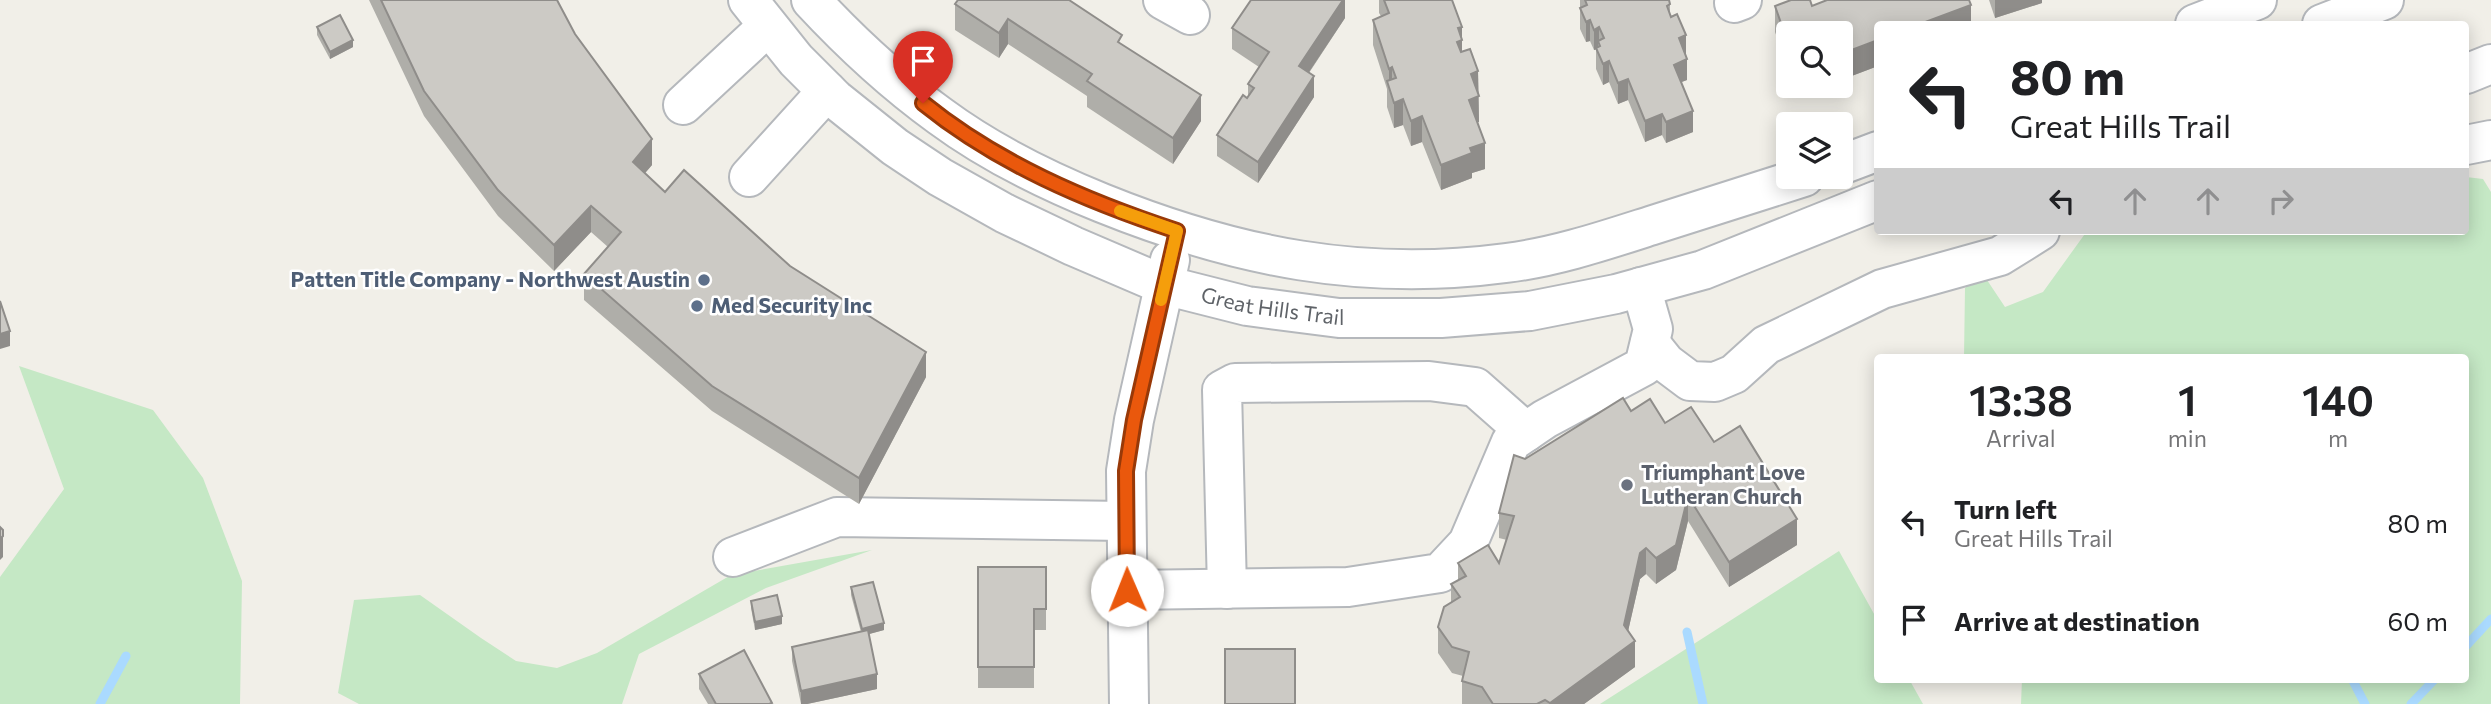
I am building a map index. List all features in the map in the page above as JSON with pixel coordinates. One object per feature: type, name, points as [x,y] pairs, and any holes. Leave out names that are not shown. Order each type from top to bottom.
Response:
[{"type":"street","points":[[2204,21],[2257,0]]},
{"type":"street","points":[[2333,21],[2369,11]]},
{"type":"street","points":[[796,60],[822,12],[888,74],[940,117],[997,154],[1050,182],[1177,231],[1248,252],[1325,266],[1418,270],[1508,263],[1597,243],[1776,186]]},
{"type":"street","points":[[683,105],[758,13]]},
{"type":"street","name":"Great Hills Trail","points":[[758,13],[796,60],[827,91],[895,146],[940,177],[1073,247],[1164,285],[1247,306],[1339,318],[1441,318],[1530,311],[1641,287],[1703,270],[1874,202]]},
{"type":"street","points":[[2469,73],[2491,64]]},
{"type":"street","points":[[749,177],[827,91]]},
{"type":"street","points":[[2469,144],[2491,140]]},
{"type":"street","points":[[1853,160],[1874,152]]},
{"type":"street","points":[[1129,704],[1126,471],[1134,420],[1177,231]]},
{"type":"street","points":[[1650,343],[1666,363],[1690,381],[1715,382],[1734,374],[1766,345],[1882,289],[2000,256],[2034,235]]},
{"type":"street","points":[[1127,590],[1348,587],[1440,573],[1468,543],[1511,442],[1545,419],[1644,366],[1654,329],[1641,287]]},
{"type":"street","points":[[1227,589],[1222,390],[1235,383],[1429,381],[1475,387],[1526,432]]},
{"type":"street","points":[[733,557],[838,517],[1126,521]]},
{"type":"green space","points":[[2469,177],[2483,179],[2491,192],[2491,704],[2021,704],[2022,683],[2469,683],[2469,354],[1964,354],[1965,288],[1983,274],[2005,307],[2043,292],[2084,235],[2469,235]]},
{"type":"green space","points":[[19,366],[153,410],[203,478],[242,581],[240,704],[0,704],[0,577],[64,489]]},
{"type":"green space","points":[[872,550],[766,588],[639,654],[622,704],[359,704],[338,693],[354,600],[420,595],[516,661],[557,668],[597,653],[731,575]]},
{"type":"green space","points":[[1839,551],[1874,614],[1874,683],[1911,683],[1923,704],[1600,704]]},
{"type":"building","points":[[381,0],[557,0],[575,34],[652,139],[633,162],[665,192],[684,170],[790,266],[926,352],[859,478],[712,386],[584,274],[621,232],[591,206],[554,245],[498,190],[424,91]]},
{"type":"building","points":[[958,0],[1069,0],[1122,35],[1118,42],[1201,95],[1173,138],[1087,81],[1092,74],[1008,19],[999,33],[955,4]]},
{"type":"building","points":[[1251,0],[1343,0],[1299,66],[1314,76],[1258,162],[1217,135],[1243,95],[1247,98],[1254,88],[1248,84],[1269,52],[1232,28]]},
{"type":"building","points":[[1384,0],[1452,0],[1462,27],[1458,28],[1462,40],[1457,42],[1461,52],[1470,49],[1478,71],[1471,74],[1479,96],[1469,100],[1485,143],[1470,148],[1472,153],[1441,165],[1422,116],[1411,121],[1403,99],[1394,103],[1387,81],[1396,78],[1392,67],[1389,69],[1373,20],[1389,13]]},
{"type":"building","points":[[1585,0],[1669,0],[1670,4],[1667,6],[1671,17],[1677,14],[1686,35],[1679,38],[1687,59],[1674,65],[1693,111],[1666,122],[1662,114],[1645,121],[1628,79],[1618,83],[1609,61],[1603,64],[1596,48],[1600,46],[1598,41],[1604,38],[1599,27],[1594,30],[1590,20],[1586,22],[1580,8],[1587,5]]},
{"type":"building","points":[[1791,0],[1810,0],[1812,6],[1827,0],[1969,0],[1971,5],[1928,21],[1874,21],[1874,42],[1853,49],[1853,21],[1780,21],[1775,6]]},
{"type":"building","points":[[340,15],[353,40],[330,52],[317,27]]},
{"type":"building","points":[[0,301],[10,331],[0,334]]},
{"type":"building","points":[[1623,398],[1631,411],[1650,399],[1665,423],[1691,407],[1714,442],[1740,426],[1797,519],[1729,562],[1688,496],[1676,545],[1656,558],[1646,548],[1640,553],[1624,625],[1635,641],[1550,703],[1545,700],[1537,704],[1493,704],[1482,687],[1462,681],[1469,652],[1452,647],[1438,627],[1444,607],[1460,597],[1451,584],[1466,576],[1458,563],[1488,545],[1499,563],[1514,516],[1499,513],[1514,455],[1525,459]]},
{"type":"building","points":[[978,567],[1046,567],[1046,609],[1034,609],[1034,667],[978,667]]},
{"type":"building","points":[[873,582],[884,623],[862,629],[851,587]]},
{"type":"building","points":[[777,595],[782,616],[755,622],[751,601]]},
{"type":"building","points":[[868,630],[877,674],[801,691],[792,647]]},
{"type":"building","points":[[1225,649],[1295,649],[1295,704],[1225,704]]},
{"type":"building","points":[[744,650],[772,703],[716,704],[699,674]]},
{"type":"waterway","points":[[2469,643],[2491,619]]},
{"type":"waterway","points":[[1687,632],[1703,704]]},
{"type":"waterway","points":[[100,704],[126,656]]},
{"type":"waterway","points":[[2354,683],[2365,704]]},
{"type":"waterway","points":[[2411,704],[2431,683]]},
{"type":"slow traffic","points":[[1120,211],[1177,231],[1161,300]]},
{"type":"place","name":"Patten Title Company - Northwest Austin","points":[[704,280]]},
{"type":"place","name":"Med Security Inc","points":[[697,306]]},
{"type":"place","name":"Triumphant Love Lutheran Church","points":[[1627,485]]},
{"type":"route","points":[[923,103],[997,154],[1050,182],[1140,219],[1177,231],[1134,420],[1126,471],[1127,590]]}]
